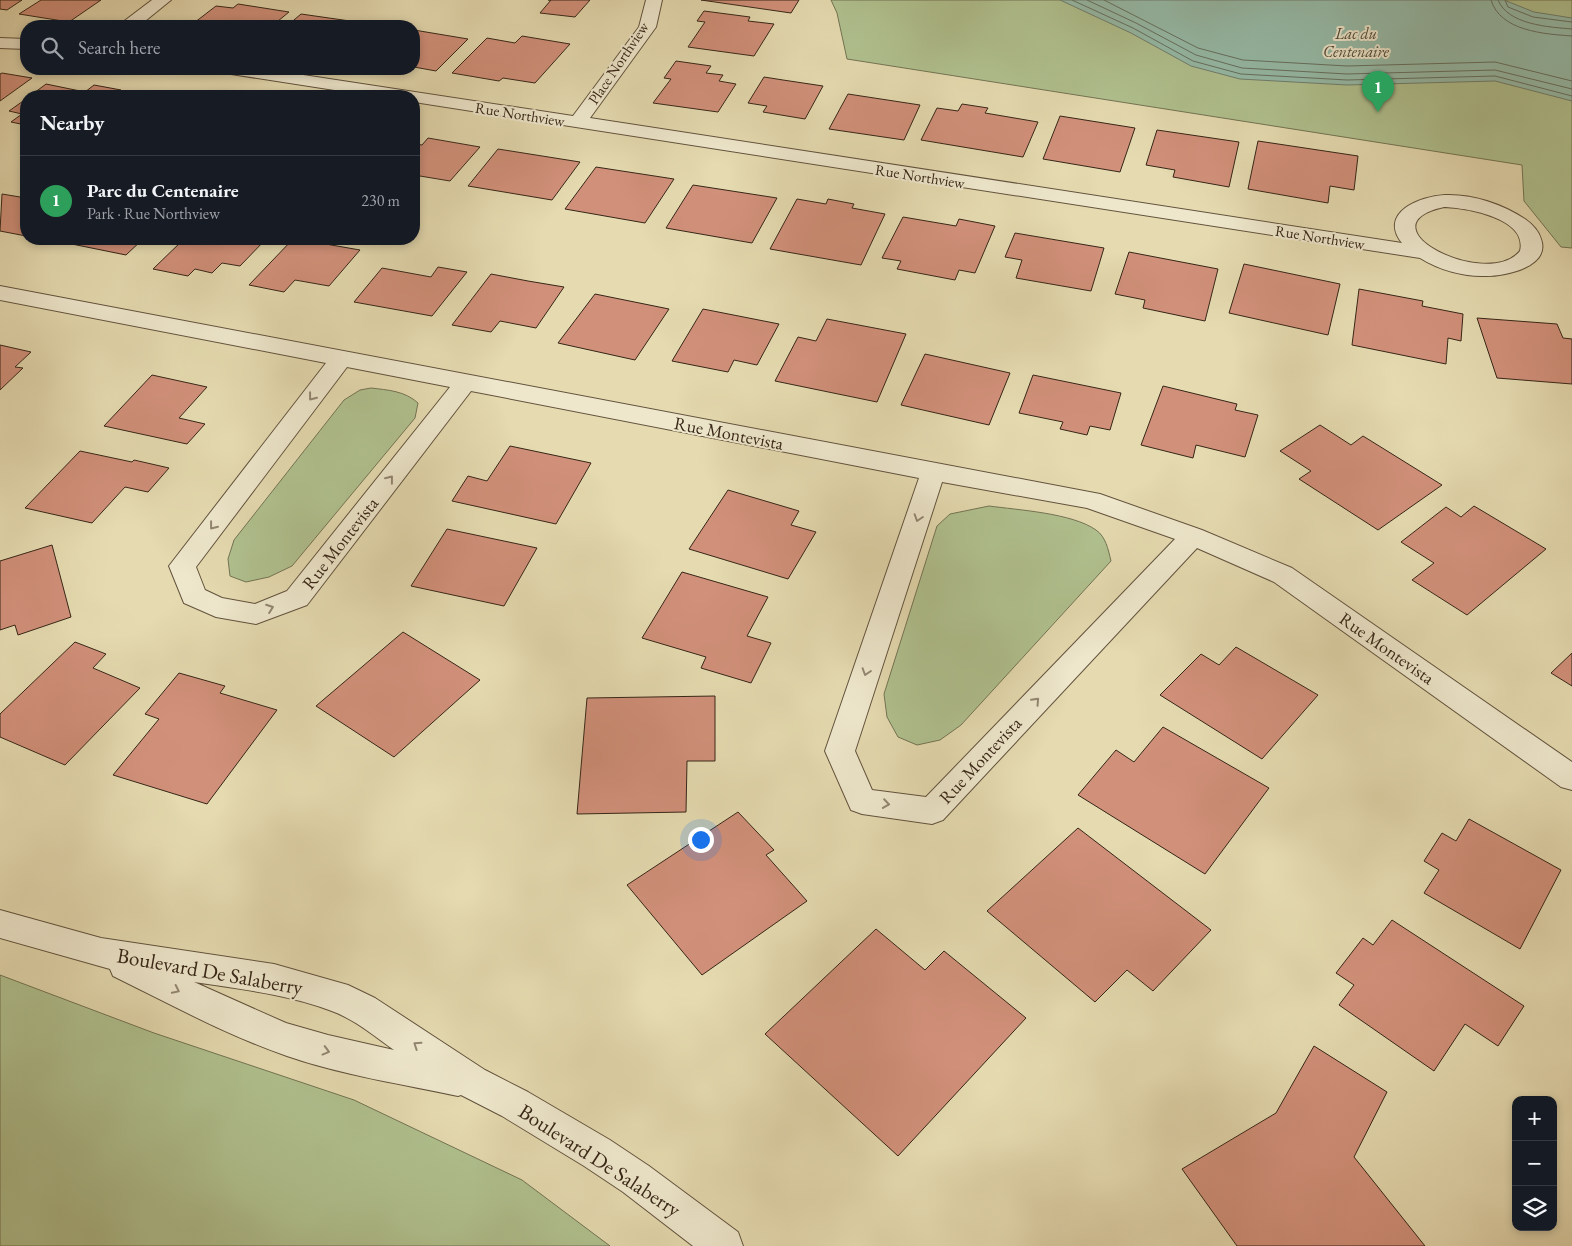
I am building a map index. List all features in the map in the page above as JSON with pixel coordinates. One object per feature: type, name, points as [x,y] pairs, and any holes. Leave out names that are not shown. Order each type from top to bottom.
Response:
[{"type":"street","points":[[137,20],[164,0]]},
{"type":"street","name":"Place Northview","points":[[577,123],[647,27],[654,0]]},
{"type":"street","points":[[0,43],[20,44]]},
{"type":"street","points":[[270,75],[368,90]]},
{"type":"street","name":"Rue Northview","points":[[420,98],[1426,254],[1452,264],[1486,270],[1504,269],[1519,264],[1529,257],[1534,248],[1531,238],[1522,226],[1507,216],[1466,202],[1444,202],[1426,204],[1412,210],[1405,219],[1404,230],[1412,242],[1426,254]]},
{"type":"street","name":"Rue Montevista","points":[[0,293],[933,472],[1091,500],[1193,536],[1283,574],[1572,778]]},
{"type":"street","name":"Rue Montevista","points":[[342,358],[182,566],[194,596],[216,606],[256,614],[297,598],[466,382]]},
{"type":"street","name":"Rue Montevista","points":[[933,472],[840,751],[862,801],[932,811],[1193,536]]},
{"type":"street","name":"Boulevard De Salaberry","points":[[0,924],[101,953],[274,979],[336,996],[363,1009],[472,1082],[554,1126],[628,1174],[724,1246]]},
{"type":"street","name":"Boulevard De Salaberry","points":[[101,953],[242,1021],[309,1046],[347,1056],[472,1082]]},
{"type":"shaded area","points":[[831,0],[1572,0],[1572,248],[1561,247],[1524,201],[1522,165],[847,59],[837,13]]},
{"type":"shaded area","points":[[371,388],[396,392],[413,399],[418,403],[415,418],[292,566],[269,577],[246,582],[230,576],[228,559],[234,540],[344,400],[360,390]]},
{"type":"shaded area","points":[[989,506],[1044,513],[1086,524],[1102,536],[1111,561],[961,725],[940,740],[917,745],[898,737],[887,717],[884,694],[937,526],[950,514]]},
{"type":"shaded area","points":[[0,975],[154,1033],[354,1100],[522,1180],[610,1246],[0,1246]]},
{"type":"water","name":"Lac du Centenaire","points":[[1060,0],[1504,0],[1534,12],[1572,18],[1572,101],[1495,81],[1347,85],[1240,79],[1191,66],[1131,33]]},
{"type":"building","points":[[0,0],[22,0],[7,10],[0,9]]},
{"type":"building","points":[[41,0],[101,0],[72,20],[56,20],[19,14]]},
{"type":"building","points":[[551,0],[590,0],[575,17],[540,13]]},
{"type":"building","points":[[701,0],[799,0],[791,13]]},
{"type":"building","points":[[238,4],[289,12],[279,20],[198,20],[216,6],[233,8]]},
{"type":"building","points":[[704,11],[750,17],[748,21],[774,24],[754,56],[688,47],[705,22],[697,21]]},
{"type":"building","points":[[301,14],[343,20],[294,20]]},
{"type":"building","points":[[420,31],[468,39],[436,71],[420,68]]},
{"type":"building","points":[[522,36],[570,44],[535,83],[503,78],[499,81],[452,73],[487,38],[515,43]]},
{"type":"building","points":[[676,61],[711,66],[706,73],[723,75],[719,81],[736,84],[718,112],[653,103],[671,79],[664,78]]},
{"type":"building","points":[[0,74],[32,78],[0,101]]},
{"type":"building","points":[[764,77],[823,86],[805,119],[763,112],[767,106],[748,103]]},
{"type":"building","points":[[46,84],[75,90],[38,90]]},
{"type":"building","points":[[94,85],[121,90],[88,90]]},
{"type":"building","points":[[848,94],[920,105],[904,140],[829,129]]},
{"type":"building","points":[[20,103],[20,114],[9,111]]},
{"type":"building","points":[[962,104],[988,108],[985,113],[1038,122],[1023,157],[921,140],[937,108],[958,111]]},
{"type":"building","points":[[20,115],[20,124],[11,122]]},
{"type":"building","points":[[1060,116],[1135,128],[1120,172],[1043,159]]},
{"type":"building","points":[[1157,130],[1239,142],[1229,187],[1173,177],[1175,170],[1146,165]]},
{"type":"building","points":[[428,138],[480,147],[450,181],[420,176],[420,145]]},
{"type":"building","points":[[1258,141],[1358,156],[1354,190],[1330,186],[1328,203],[1248,189]]},
{"type":"building","points":[[498,149],[580,162],[552,200],[468,186]]},
{"type":"building","points":[[596,167],[674,179],[645,223],[565,209]]},
{"type":"building","points":[[693,185],[777,198],[752,243],[666,228]]},
{"type":"building","points":[[2,194],[20,197],[20,235],[0,231]]},
{"type":"building","points":[[797,199],[826,204],[828,199],[854,204],[852,208],[885,214],[861,265],[770,249]]},
{"type":"building","points":[[903,217],[956,226],[959,219],[995,226],[975,273],[959,270],[955,280],[897,269],[901,261],[882,258]]},
{"type":"building","points":[[1015,233],[1104,248],[1091,291],[1016,278],[1022,260],[1005,257]]},
{"type":"building","points":[[77,245],[137,245],[126,255]]},
{"type":"building","points":[[178,245],[260,245],[240,266],[222,263],[212,273],[195,269],[188,276],[153,269]]},
{"type":"building","points":[[287,245],[331,245],[360,250],[329,286],[295,280],[284,292],[249,285]]},
{"type":"building","points":[[1129,252],[1218,269],[1205,321],[1143,308],[1145,300],[1115,294]]},
{"type":"building","points":[[1244,264],[1340,284],[1328,335],[1229,313]]},
{"type":"building","points":[[438,267],[467,272],[432,316],[354,302],[382,268],[431,277]]},
{"type":"building","points":[[491,274],[564,287],[536,328],[500,321],[491,332],[452,325]]},
{"type":"building","points":[[1359,289],[1423,301],[1422,306],[1463,314],[1461,341],[1448,338],[1446,364],[1352,345]]},
{"type":"building","points":[[595,294],[669,309],[635,360],[558,343]]},
{"type":"building","points":[[703,309],[779,324],[757,365],[734,360],[728,372],[672,361]]},
{"type":"building","points":[[1477,318],[1557,324],[1563,338],[1572,339],[1572,384],[1497,378]]},
{"type":"building","points":[[827,319],[906,334],[877,402],[775,381],[798,337],[816,341]]},
{"type":"building","points":[[0,345],[31,352],[15,367],[23,368],[0,390]]},
{"type":"building","points":[[925,354],[1010,373],[989,425],[901,405]]},
{"type":"building","points":[[152,375],[207,387],[179,418],[205,424],[187,444],[104,426]]},
{"type":"building","points":[[1033,375],[1121,393],[1110,430],[1090,426],[1087,435],[1060,429],[1063,422],[1019,413]]},
{"type":"building","points":[[1163,386],[1237,404],[1235,410],[1258,415],[1245,457],[1196,445],[1193,458],[1141,445]]},
{"type":"building","points":[[1320,425],[1351,445],[1363,436],[1442,485],[1378,530],[1299,479],[1311,471],[1280,451]]},
{"type":"building","points":[[510,446],[591,463],[556,524],[452,501],[468,476],[487,481]]},
{"type":"building","points":[[80,451],[169,468],[148,492],[125,487],[92,523],[25,508]]},
{"type":"building","points":[[728,490],[799,511],[791,525],[816,532],[788,579],[689,549]]},
{"type":"building","points":[[1474,506],[1546,549],[1467,615],[1412,580],[1434,563],[1401,542],[1446,507],[1461,517]]},
{"type":"building","points":[[447,529],[537,548],[504,606],[411,586]]},
{"type":"building","points":[[52,545],[71,617],[18,635],[15,625],[0,630],[0,561]]},
{"type":"building","points":[[682,572],[768,597],[747,636],[771,643],[751,683],[701,668],[706,657],[642,638]]},
{"type":"building","points":[[403,632],[480,680],[394,757],[316,706]]},
{"type":"building","points":[[75,642],[106,654],[93,668],[140,688],[65,765],[0,737],[0,714]]},
{"type":"building","points":[[1236,647],[1318,695],[1262,759],[1160,695],[1201,654],[1219,665]]},
{"type":"building","points":[[1572,653],[1572,686],[1551,673]]},
{"type":"building","points":[[179,673],[225,686],[220,693],[277,710],[207,804],[113,775],[159,719],[145,714]]},
{"type":"building","points":[[715,696],[715,761],[687,761],[686,812],[577,814],[587,698]]},
{"type":"building","points":[[1163,727],[1269,788],[1205,874],[1078,795],[1116,750],[1134,762]]},
{"type":"building","points":[[738,812],[774,850],[766,855],[807,901],[702,975],[627,885]]},
{"type":"building","points":[[1469,819],[1561,870],[1520,949],[1424,893],[1439,870],[1424,861],[1442,833],[1456,841]]},
{"type":"building","points":[[1078,828],[1211,930],[1153,991],[1127,970],[1095,1002],[987,911]]},
{"type":"building","points":[[1392,920],[1524,1006],[1498,1046],[1465,1024],[1434,1071],[1339,1005],[1354,985],[1336,973],[1363,938],[1373,945]]},
{"type":"building","points":[[876,929],[925,970],[944,951],[1026,1018],[898,1156],[765,1034]]},
{"type":"building","points":[[1314,1046],[1387,1092],[1354,1157],[1425,1246],[1237,1246],[1182,1169],[1276,1113]]},
{"type":"place","name":"Parc du Centenaire","points":[[1378,112]]}]
